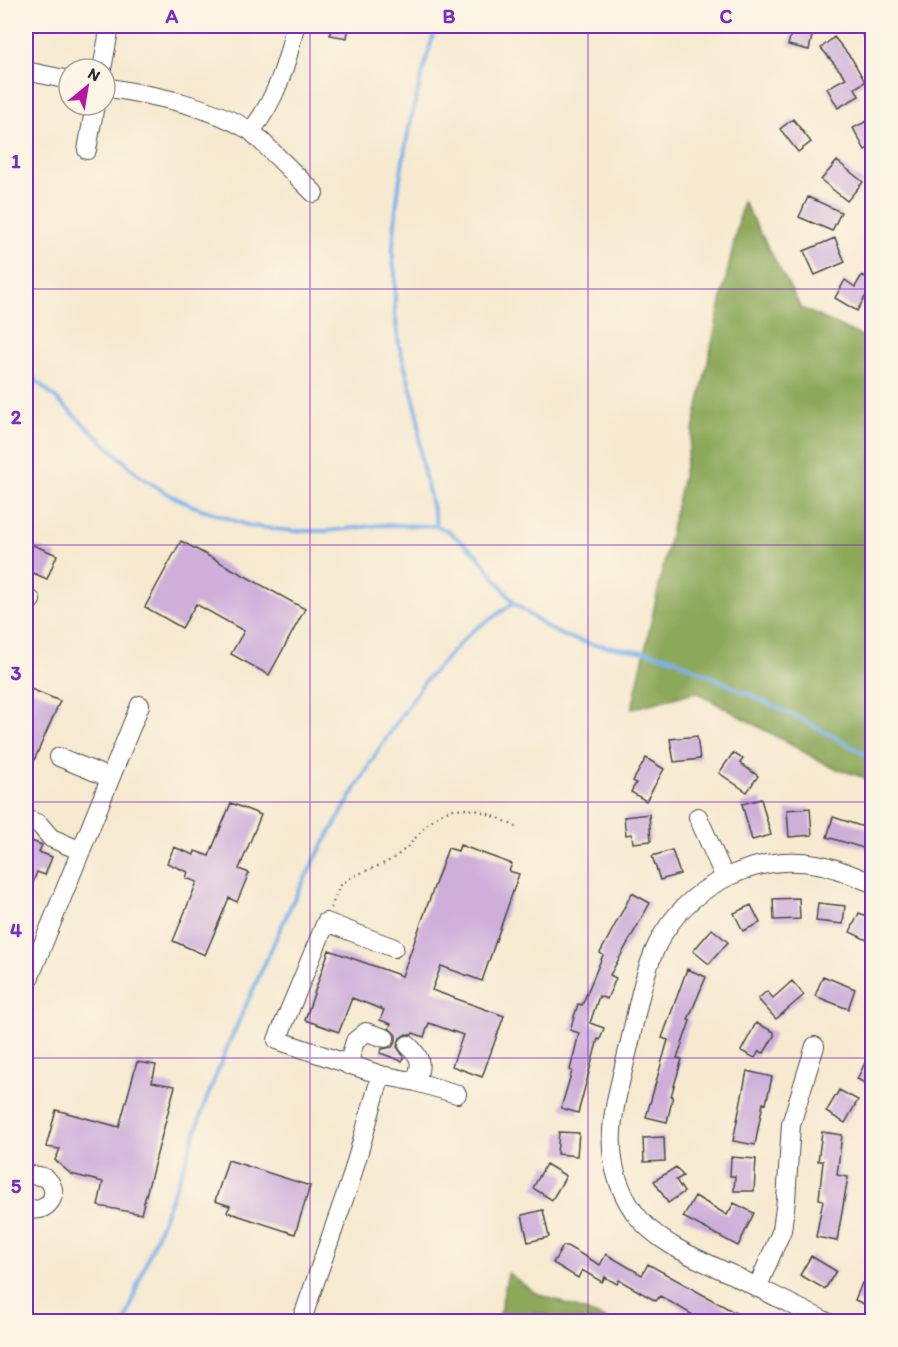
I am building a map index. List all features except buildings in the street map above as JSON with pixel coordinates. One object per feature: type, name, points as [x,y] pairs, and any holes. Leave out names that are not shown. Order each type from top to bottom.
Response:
[{"type":"street","points":[[104,57],[110,26]]},
{"type":"street","points":[[251,131],[271,101],[284,71],[295,26]]},
{"type":"street","points":[[868,26],[873,33]]},
{"type":"street","points":[[26,71],[57,77]]},
{"type":"street","points":[[117,90],[200,107],[251,131],[314,193]]},
{"type":"street","points":[[87,150],[94,117]]},
{"type":"street","points":[[26,983],[140,705]]},
{"type":"street","points":[[59,757],[110,778]]},
{"type":"street","points":[[698,817],[725,878]]},
{"type":"street","points":[[26,819],[39,824],[51,838],[81,851]]},
{"type":"street","points":[[827,1322],[669,1244],[646,1225],[624,1196],[616,1175],[611,1147],[615,1104],[651,960],[664,933],[683,909],[705,890],[725,878],[759,865],[789,862],[818,864],[873,883]]},
{"type":"street","points":[[394,948],[326,922],[277,1040],[381,1075],[457,1094]]},
{"type":"street","points":[[348,1065],[356,1041],[366,1032],[385,1038]]},
{"type":"street","points":[[408,1045],[418,1054],[420,1064],[416,1082]]},
{"type":"street","points":[[758,1288],[782,1230],[791,1124],[815,1046]]},
{"type":"street","points":[[301,1322],[351,1179],[381,1075]]},
{"type":"street","points":[[26,1175],[42,1176],[47,1179],[54,1189],[54,1194],[47,1206],[40,1209],[26,1209]]},
{"type":"path","points":[[326,922],[340,885],[352,877],[385,864],[400,854],[441,813],[455,809],[492,814],[516,827]]},
{"type":"path","points":[[26,1136],[31,1135]]},
{"type":"green space","points":[[743,201],[801,308],[872,341],[872,780],[831,767],[696,692],[632,709]]},
{"type":"green space","points":[[508,1273],[534,1292],[611,1321],[568,1321],[536,1313],[532,1321],[498,1321]]},
{"type":"waterway","points":[[436,26],[415,103],[399,182],[393,263],[399,345],[418,415],[421,460],[437,526]]},
{"type":"waterway","points":[[26,371],[140,476],[166,493],[193,506],[250,526],[292,531],[328,531],[381,525],[437,526],[448,531],[477,554],[514,603],[548,628],[564,636],[591,644],[652,653],[674,659],[803,720],[872,758]]},
{"type":"waterway","points":[[126,1322],[137,1286],[229,1043],[291,905],[320,850],[377,752],[424,682],[471,632],[514,603]]}]
